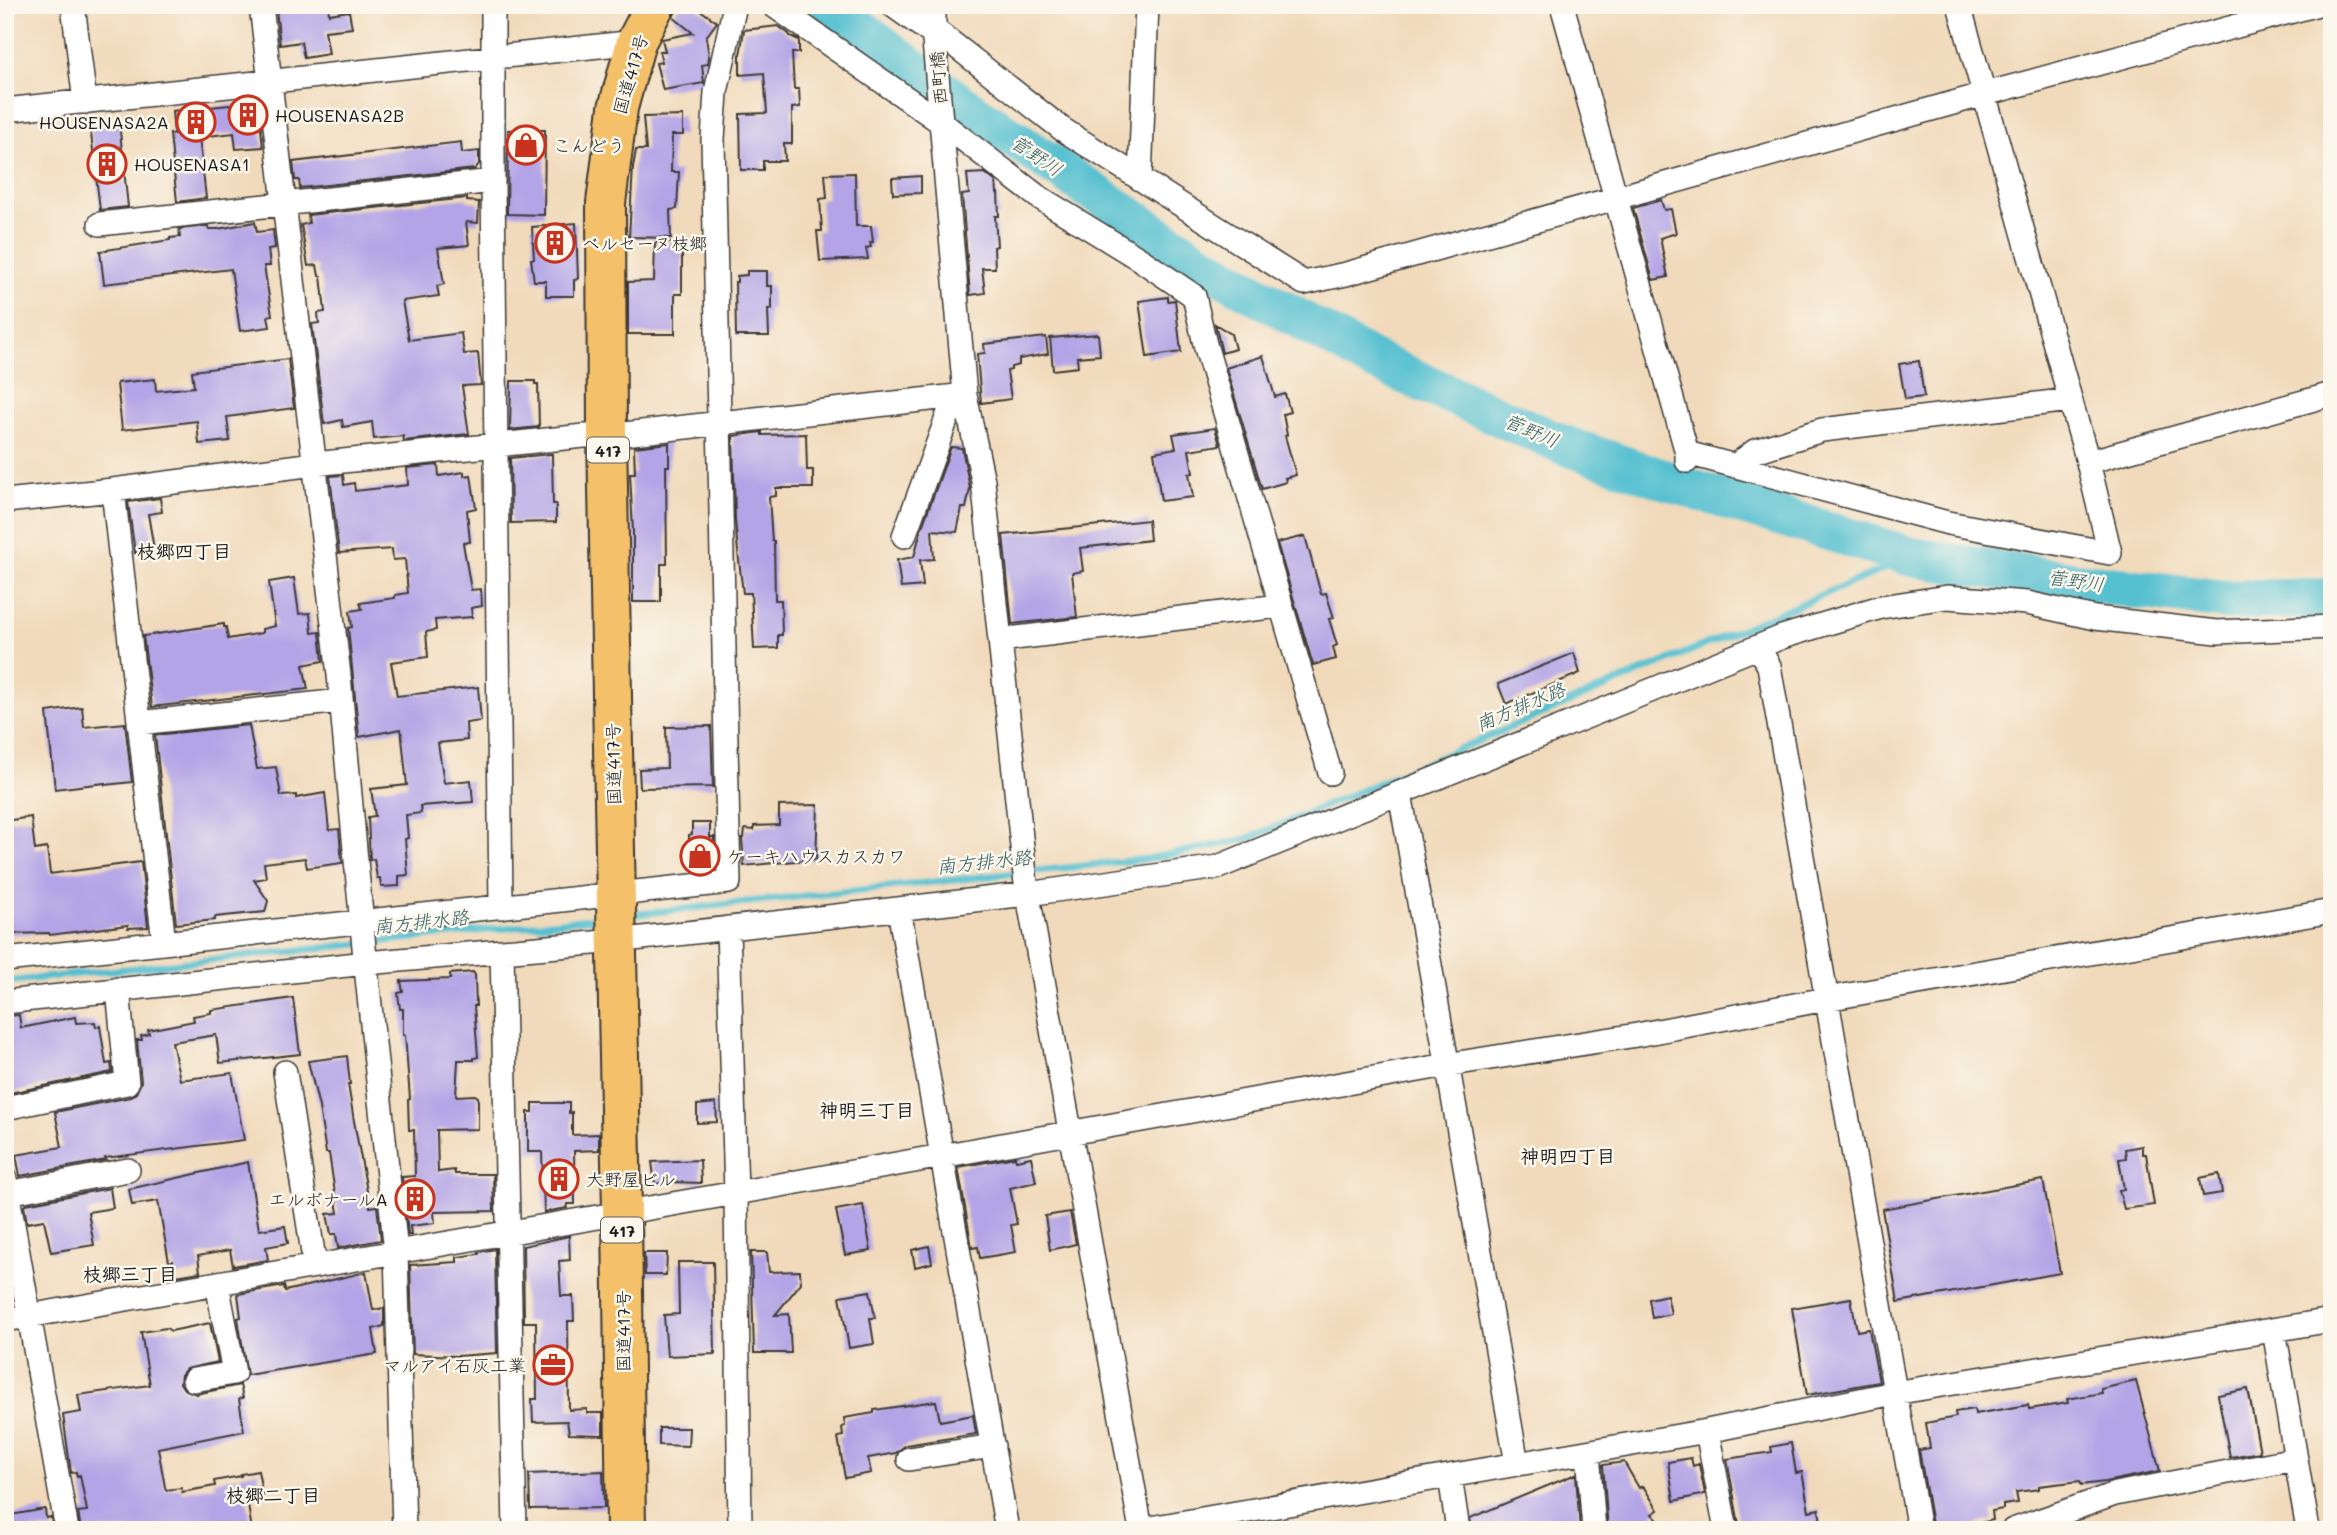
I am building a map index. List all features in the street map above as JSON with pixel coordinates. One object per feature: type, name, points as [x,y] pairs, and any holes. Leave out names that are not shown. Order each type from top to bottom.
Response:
[{"type":"highway","name":"国道417号","points":[[626,1530],[607,436],[606,203],[618,108],[636,42],[655,5]]},
{"type":"street","points":[[73,5],[85,102]]},
{"type":"street","points":[[261,5],[341,701],[396,1252],[404,1530]]},
{"type":"street","points":[[493,5],[491,57],[501,907]]},
{"type":"street","points":[[5,1002],[365,961],[502,951],[729,882],[713,139],[716,92],[735,5]]},
{"type":"street","points":[[773,5],[942,119],[1037,196],[1142,260],[1194,296],[1205,344],[1329,773]]},
{"type":"street","points":[[892,5],[1062,129],[1304,283],[1346,274],[1985,94],[2315,5]]},
{"type":"street","name":"西町橋","points":[[934,5],[960,396],[983,481],[1027,889],[1140,1530]]},
{"type":"street","points":[[1140,178],[1147,5]]},
{"type":"street","points":[[1562,5],[1687,457],[1735,466],[1948,523],[2110,553],[2088,462],[1959,5]]},
{"type":"street","points":[[5,110],[636,42]]},
{"type":"street","points":[[100,224],[493,181]]},
{"type":"street","points":[[2088,462],[2332,394]]},
{"type":"street","points":[[5,501],[314,464],[584,436],[607,436],[960,396],[904,536]]},
{"type":"street","points":[[1735,466],[1755,451],[1822,430],[2070,400]]},
{"type":"street","points":[[113,490],[164,943]]},
{"type":"street","points":[[5,960],[362,925],[501,907],[728,928],[899,909],[1027,889],[1218,867],[1782,637],[1881,607],[1947,597],[2027,603],[2095,618],[2217,632],[2332,627]]},
{"type":"street","points":[[1000,640],[1280,606]]},
{"type":"street","points":[[1758,647],[1769,666],[1919,1530]]},
{"type":"street","points":[[139,723],[341,701]]},
{"type":"street","points":[[1400,793],[1517,1464]]},
{"type":"street","points":[[899,909],[1007,1530]]},
{"type":"street","points":[[5,1320],[2332,911]]},
{"type":"street","points":[[728,928],[736,1193],[740,1530]]},
{"type":"street","points":[[502,951],[515,1530]]},
{"type":"street","points":[[5,1108],[127,1083],[118,989]]},
{"type":"street","points":[[285,1072],[315,1266]]},
{"type":"street","points":[[67,1530],[6,1186],[128,1170]]},
{"type":"street","points":[[194,1380],[234,1373],[217,1283]]},
{"type":"street","points":[[1140,1530],[1707,1431],[1894,1393],[2332,1320]]},
{"type":"street","points":[[2274,1330],[2308,1530]]},
{"type":"street","points":[[1707,1431],[1726,1530]]},
{"type":"street","points":[[909,1460],[993,1446]]},
{"type":"street","points":[[1588,1452],[1594,1530]]},
{"type":"street","points":[[2013,1530],[2115,1494],[2295,1459]]},
{"type":"street","points":[[1450,1476],[1458,1530]]},
{"type":"building","points":[[328,5],[329,14],[349,11],[352,28],[325,31],[329,54],[304,58],[301,42],[280,45],[276,9]]},
{"type":"building","points":[[679,5],[693,5],[717,22],[706,37],[709,57],[708,64],[702,65],[704,83],[663,90],[656,63],[662,62],[659,51],[665,51],[662,39],[693,33],[673,17]]},
{"type":"building","points":[[778,26],[799,40],[799,53],[792,53],[794,89],[799,89],[800,107],[792,108],[792,144],[784,144],[785,161],[763,161],[763,170],[741,170],[740,114],[767,113],[764,73],[740,75],[744,30]]},
{"type":"building","points":[[258,102],[263,147],[236,149],[234,133],[199,137],[206,198],[177,202],[170,134],[174,134],[172,111]]},
{"type":"building","points":[[683,116],[683,135],[672,135],[671,172],[679,172],[677,209],[670,210],[671,238],[629,237],[636,150],[646,150],[643,117]]},
{"type":"building","name":"HOUSENASA1","points":[[119,122],[128,207],[100,210],[90,125]]},
{"type":"building","points":[[508,130],[545,130],[544,215],[507,214]]},
{"type":"building","points":[[461,142],[462,153],[479,151],[479,164],[475,169],[300,188],[299,180],[295,180],[293,162]]},
{"type":"building","points":[[855,173],[856,226],[871,226],[873,242],[870,242],[871,247],[866,248],[868,259],[820,261],[817,231],[822,231],[820,199],[827,198],[825,174]]},
{"type":"building","points":[[985,173],[996,182],[998,193],[995,268],[982,268],[985,293],[970,295],[962,195],[969,194],[967,174]]},
{"type":"building","points":[[921,176],[921,193],[893,194],[892,178]]},
{"type":"building","points":[[467,198],[467,201],[479,202],[478,223],[466,222],[469,245],[438,248],[444,284],[437,286],[439,296],[402,301],[409,340],[461,333],[464,354],[478,353],[481,385],[462,386],[469,434],[404,441],[403,436],[374,439],[372,422],[343,427],[342,420],[324,424],[312,324],[319,323],[318,313],[325,312],[321,276],[317,265],[308,266],[301,225],[309,223],[308,215]]},
{"type":"building","points":[[1661,200],[1664,210],[1671,209],[1676,233],[1660,238],[1668,277],[1653,280],[1633,208]]},
{"type":"building","points":[[255,222],[257,232],[273,230],[275,248],[268,249],[270,266],[264,266],[272,315],[268,316],[270,327],[240,331],[231,269],[104,284],[100,251],[170,240],[180,237],[179,229],[208,226],[209,229],[218,229]]},
{"type":"building","name":"ベルセーヌ枝郷","points":[[576,223],[578,279],[574,280],[574,296],[546,296],[546,281],[534,281],[531,259],[534,259],[532,227]]},
{"type":"building","points":[[655,243],[682,243],[682,294],[675,294],[675,334],[628,334],[628,282],[654,281]]},
{"type":"building","points":[[747,271],[767,271],[767,286],[772,286],[772,309],[768,309],[769,336],[736,336],[735,282],[737,276],[747,275]]},
{"type":"building","points":[[1168,297],[1168,301],[1175,300],[1181,352],[1147,357],[1139,301]]},
{"type":"building","points":[[1215,324],[1231,334],[1235,349],[1222,353]]},
{"type":"building","points":[[1098,334],[1100,355],[1077,357],[1078,367],[1053,370],[1050,338]]},
{"type":"building","points":[[1046,337],[1048,354],[1019,359],[1019,365],[1007,371],[1011,399],[981,403],[977,354],[985,353],[984,344]]},
{"type":"building","points":[[1263,356],[1275,397],[1285,394],[1290,412],[1283,414],[1285,436],[1296,475],[1285,478],[1286,482],[1262,489],[1226,368]]},
{"type":"building","points":[[288,359],[294,408],[227,417],[230,441],[199,444],[197,421],[122,430],[117,383],[155,379],[156,391],[194,387],[192,371]]},
{"type":"building","points":[[1919,361],[1924,397],[1905,399],[1899,364]]},
{"type":"building","points":[[511,381],[535,381],[535,384],[538,384],[539,427],[510,430]]},
{"type":"building","points":[[1215,428],[1220,445],[1189,450],[1193,497],[1161,501],[1154,452],[1176,448],[1173,434]]},
{"type":"building","points":[[762,432],[762,435],[806,434],[807,470],[813,470],[813,488],[776,488],[776,496],[769,497],[774,541],[775,600],[781,600],[782,635],[778,635],[778,648],[754,649],[751,593],[743,593],[738,552],[733,436]]},
{"type":"building","points":[[669,443],[669,466],[666,466],[667,564],[661,564],[661,602],[633,602],[630,473],[635,473],[634,447]]},
{"type":"building","points":[[951,447],[962,448],[970,489],[966,508],[962,508],[957,532],[932,530],[934,559],[920,560],[923,586],[901,588],[897,560],[914,557]]},
{"type":"building","points":[[552,454],[556,522],[511,523],[510,458]]},
{"type":"building","points":[[438,465],[439,476],[464,472],[464,476],[471,475],[476,508],[467,510],[470,542],[463,543],[471,590],[481,589],[482,606],[471,608],[472,617],[435,620],[436,630],[426,632],[428,657],[391,662],[397,696],[478,687],[481,721],[466,723],[467,740],[438,743],[444,783],[471,780],[473,802],[420,806],[421,813],[406,815],[408,875],[399,876],[399,886],[381,887],[374,859],[370,860],[368,817],[375,816],[371,789],[407,785],[401,729],[359,737],[348,628],[352,627],[350,611],[362,609],[360,603],[395,598],[395,595],[408,593],[405,559],[393,560],[392,549],[339,553],[330,476],[343,475],[344,485],[354,483],[355,491],[408,485],[407,468]]},
{"type":"building","points":[[160,498],[162,512],[148,514],[154,549],[135,553],[128,502]]},
{"type":"building","points":[[1148,520],[1150,540],[1080,548],[1083,571],[1072,573],[1077,617],[1012,624],[1003,535]]},
{"type":"building","points":[[1305,536],[1321,594],[1326,593],[1334,618],[1329,619],[1337,645],[1333,647],[1336,659],[1313,665],[1277,543]]},
{"type":"building","points":[[294,578],[299,614],[310,613],[312,633],[320,632],[323,661],[303,665],[308,689],[152,707],[143,636],[224,624],[228,639],[262,633],[262,629],[275,626],[269,582]]},
{"type":"building","points":[[1574,653],[1580,673],[1506,704],[1498,684]]},
{"type":"building","points":[[82,707],[84,727],[125,723],[132,782],[55,789],[47,712]]},
{"type":"building","points":[[249,725],[257,769],[276,767],[281,796],[296,795],[296,798],[325,793],[329,830],[339,829],[342,863],[307,868],[305,858],[264,863],[266,878],[254,880],[268,901],[265,912],[176,924],[155,735]]},
{"type":"building","points":[[711,726],[713,787],[640,788],[639,769],[667,768],[666,727]]},
{"type":"building","points":[[818,805],[816,859],[744,866],[742,838],[745,829],[779,825],[779,806]]},
{"type":"building","points":[[31,817],[35,850],[47,848],[50,874],[141,862],[148,927],[128,928],[128,925],[50,935],[5,934],[5,821]]},
{"type":"building","name":"ケーキハウスカスカワ","points":[[692,823],[710,823],[710,839],[714,837],[714,844],[710,842],[711,868],[690,868],[689,835],[692,834]]},
{"type":"building","points":[[473,972],[478,1057],[474,1060],[458,1060],[456,1096],[478,1097],[478,1129],[437,1130],[438,1172],[454,1170],[455,1174],[493,1174],[494,1211],[434,1212],[435,1223],[410,1226],[411,1235],[408,1235],[402,1177],[415,1176],[414,1130],[409,1130],[410,1099],[403,1009],[400,1009],[398,993],[403,992],[401,981],[450,979],[450,974]]},
{"type":"building","points":[[293,998],[300,1054],[220,1063],[216,1035],[172,1042],[180,1080],[232,1073],[244,1140],[105,1158],[106,1160],[20,1176],[16,1155],[62,1147],[55,1112],[130,1097],[136,1093],[141,1082],[137,1040],[142,1040],[141,1036],[149,1034],[148,1030],[194,1021],[193,1016],[211,1013],[211,1010]]},
{"type":"building","points":[[19,1015],[21,1028],[75,1017],[76,1023],[95,1022],[96,1027],[100,1026],[106,1064],[111,1063],[112,1072],[5,1094],[5,1016]]},
{"type":"building","points":[[347,1056],[354,1121],[370,1207],[377,1206],[381,1240],[338,1248],[336,1234],[331,1234],[327,1214],[338,1213],[329,1153],[326,1153],[308,1061]]},
{"type":"building","points":[[533,1103],[569,1103],[569,1113],[572,1112],[572,1135],[599,1134],[599,1150],[574,1151],[575,1204],[567,1204],[567,1208],[544,1212],[542,1152],[528,1152],[528,1112],[533,1112]]},
{"type":"building","points":[[716,1103],[717,1122],[697,1123],[697,1105]]},
{"type":"building","points":[[2142,1146],[2142,1154],[2146,1154],[2154,1205],[2124,1209],[2119,1190],[2124,1189],[2119,1159],[2126,1158],[2125,1149]]},
{"type":"building","points":[[1015,1157],[1016,1160],[1031,1157],[1036,1182],[1010,1188],[1017,1224],[1011,1225],[1016,1252],[980,1258],[978,1247],[972,1248],[958,1167]]},
{"type":"building","points":[[700,1160],[701,1183],[655,1184],[652,1162]]},
{"type":"building","points":[[248,1162],[259,1230],[285,1226],[288,1243],[266,1247],[268,1260],[233,1266],[230,1250],[198,1256],[200,1272],[176,1276],[173,1261],[169,1262],[158,1201],[132,1205],[129,1189]]},
{"type":"building","points":[[2219,1174],[2222,1193],[2203,1196],[2200,1178]]},
{"type":"building","points":[[2043,1180],[2060,1273],[1898,1302],[1882,1209]]},
{"type":"building","points":[[110,1188],[113,1208],[88,1212],[94,1245],[51,1252],[44,1220],[27,1223],[24,1206],[26,1204]]},
{"type":"building","points":[[863,1205],[871,1251],[845,1255],[836,1210]]},
{"type":"building","points":[[1070,1212],[1076,1244],[1050,1250],[1045,1216]]},
{"type":"building","points":[[569,1236],[570,1260],[559,1261],[561,1296],[573,1296],[574,1321],[568,1321],[569,1410],[587,1409],[587,1413],[603,1413],[603,1435],[569,1434],[567,1421],[533,1422],[532,1399],[537,1399],[536,1322],[524,1322],[523,1246]]},
{"type":"building","points":[[929,1246],[932,1263],[915,1267],[912,1250]]},
{"type":"building","points":[[495,1249],[497,1353],[457,1356],[413,1354],[410,1265],[457,1262],[457,1257]]},
{"type":"building","points":[[751,1252],[767,1252],[769,1272],[800,1271],[801,1283],[775,1315],[789,1314],[791,1353],[754,1353]]},
{"type":"building","points":[[644,1253],[667,1253],[666,1275],[645,1275]]},
{"type":"building","points":[[678,1262],[713,1262],[715,1354],[667,1356],[664,1315],[679,1314]]},
{"type":"building","points":[[366,1272],[373,1310],[384,1308],[384,1326],[373,1329],[377,1354],[247,1375],[238,1318],[241,1317],[238,1294],[284,1286],[285,1291]]},
{"type":"building","points":[[870,1291],[875,1318],[870,1318],[874,1344],[849,1348],[840,1296]]},
{"type":"building","points":[[1667,1295],[1671,1314],[1652,1318],[1649,1299]]},
{"type":"building","points":[[1851,1298],[1857,1331],[1869,1329],[1879,1382],[1807,1395],[1792,1308]]},
{"type":"building","points":[[210,1323],[218,1362],[186,1369],[181,1375],[180,1383],[184,1389],[196,1394],[240,1385],[243,1398],[239,1399],[244,1431],[158,1448],[165,1487],[166,1490],[181,1488],[182,1492],[215,1486],[214,1481],[258,1471],[263,1496],[247,1499],[252,1530],[222,1530],[221,1524],[187,1530],[81,1530],[78,1512],[87,1511],[80,1475],[71,1473],[63,1415],[81,1412],[78,1395],[150,1385],[141,1332],[166,1328],[171,1331]]},
{"type":"building","points":[[2136,1381],[2160,1471],[2081,1485],[2080,1481],[2039,1486],[2039,1489],[2016,1492],[2018,1503],[2003,1505],[2003,1509],[1992,1511],[1993,1520],[1976,1524],[1977,1530],[1933,1530],[1919,1450],[1930,1448],[1926,1423],[1956,1417],[1955,1412],[1974,1409],[1975,1414],[2028,1405],[2029,1409],[2068,1403],[2067,1399],[2102,1393],[2101,1389]]},
{"type":"building","points":[[2248,1389],[2260,1452],[2230,1457],[2218,1395]]},
{"type":"building","points":[[936,1401],[940,1421],[973,1415],[976,1434],[906,1445],[896,1453],[868,1458],[871,1473],[845,1478],[838,1437],[843,1436],[844,1418],[874,1413],[874,1410]]},
{"type":"building","points":[[659,1428],[689,1428],[688,1446],[659,1445]]},
{"type":"building","points":[[1791,1443],[1796,1473],[1802,1472],[1809,1511],[1819,1509],[1822,1530],[1740,1530],[1727,1459],[1772,1452],[1771,1447]]},
{"type":"building","points":[[1691,1458],[1693,1466],[1699,1464],[1705,1494],[1674,1501],[1668,1462]]},
{"type":"building","points":[[1624,1462],[1639,1488],[1643,1486],[1658,1510],[1652,1514],[1667,1530],[1608,1530],[1603,1465]]},
{"type":"building","points":[[603,1471],[604,1508],[530,1509],[529,1474]]},
{"type":"building","points":[[1576,1474],[1580,1530],[1472,1530],[1470,1518]]},
{"type":"building","points":[[45,1509],[46,1518],[51,1517],[53,1530],[5,1530],[5,1516]]},
{"type":"waterway","name":"菅野川","points":[[829,5],[964,106],[1199,262],[1368,358],[1561,444],[1704,493],[1912,557],[2070,581],[2226,600],[2332,598]]},
{"type":"waterway","name":"南方排水路","points":[[629,915],[1147,859],[1247,839],[1912,557]]},
{"type":"waterway","name":"南方排水路","points":[[5,982],[607,917]]},
{"type":"place","name":"HOUSENASA2B","points":[[248,115]]},
{"type":"place","name":"HOUSENASA2A","points":[[196,122]]},
{"type":"place","name":"こんどう","points":[[526,145]]},
{"type":"place","name":"HOUSENASA1","points":[[107,164]]},
{"type":"place","name":"ベルセーヌ枝郷","points":[[555,243]]},
{"type":"place","name":"ケーキハウスカスカワ","points":[[700,856]]},
{"type":"place","name":"大野屋ビル","points":[[559,1179]]},
{"type":"place","name":"エルボナールA","points":[[415,1199]]},
{"type":"place","name":"マルアイ石灰工業","points":[[553,1365]]},
{"type":"district","name":"枝郷四丁目","points":[[184,550]]},
{"type":"district","name":"神明三丁目","points":[[867,1109]]},
{"type":"district","name":"神明四丁目","points":[[1568,1155]]},
{"type":"district","name":"枝郷三丁目","points":[[130,1273]]},
{"type":"district","name":"枝郷二丁目","points":[[273,1494]]}]
